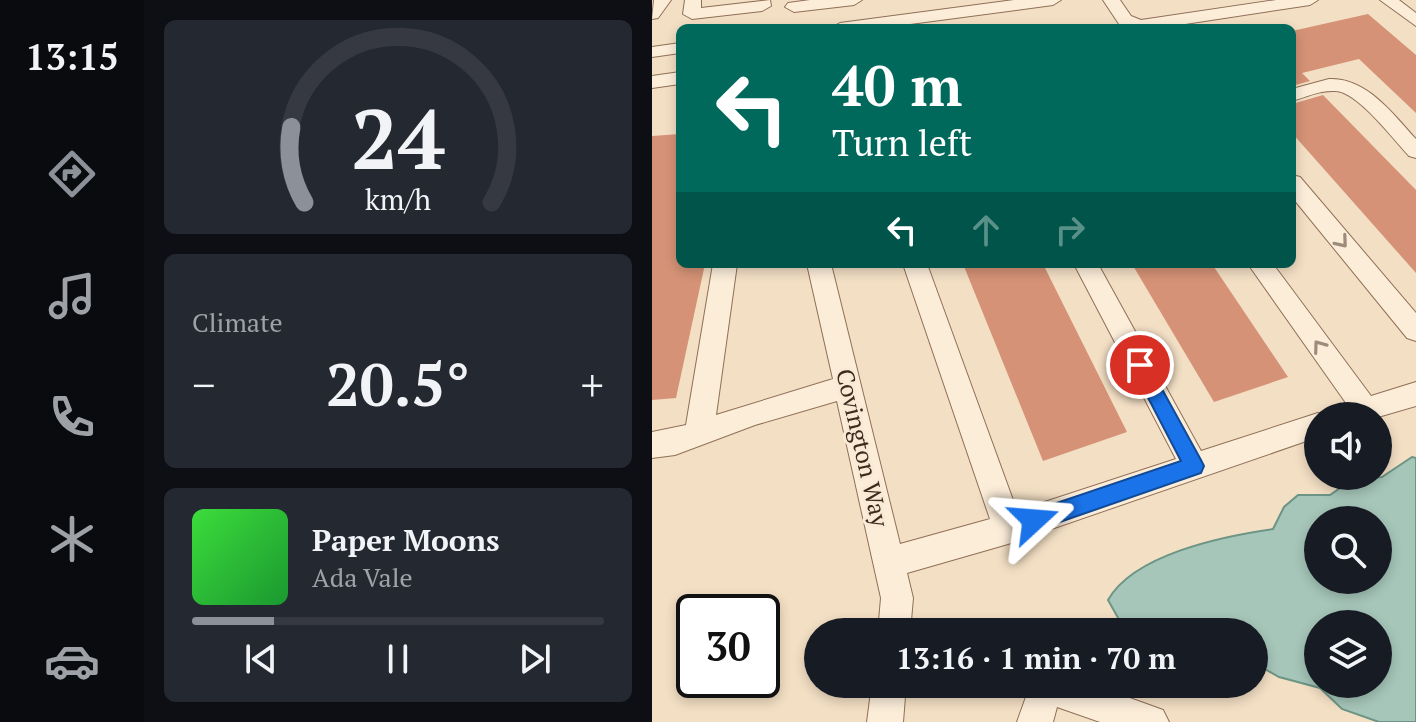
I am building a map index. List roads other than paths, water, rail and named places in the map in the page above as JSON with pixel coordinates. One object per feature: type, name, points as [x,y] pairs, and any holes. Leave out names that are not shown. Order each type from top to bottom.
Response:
[{"type":"street","points":[[652,14],[663,0]]},
{"type":"street","points":[[693,0],[692,14],[710,20],[762,6],[762,0]]},
{"type":"street","points":[[794,7],[854,0]]},
{"type":"street","points":[[915,0],[919,18]]},
{"type":"street","points":[[1111,0],[1129,24]]},
{"type":"street","points":[[1144,24],[1310,0]]},
{"type":"street","points":[[1388,0],[1416,21]]},
{"type":"street","points":[[872,24],[1042,1]]},
{"type":"street","points":[[652,52],[676,49]]},
{"type":"street","points":[[652,82],[676,79]]},
{"type":"street","points":[[1296,94],[1333,85],[1347,87],[1362,97],[1416,151]]},
{"type":"street","points":[[1296,187],[1416,331]]},
{"type":"street","points":[[699,433],[724,268]]},
{"type":"street","name":"Covington Way","points":[[820,268],[897,598],[895,618]]},
{"type":"street","points":[[916,268],[1008,529]]},
{"type":"street","points":[[1088,268],[1194,466]]},
{"type":"street","points":[[1263,268],[1349,402]]},
{"type":"street","points":[[652,445],[675,442],[758,411],[848,386]]},
{"type":"street","points":[[1389,402],[1416,394]]},
{"type":"street","points":[[889,563],[1008,529],[1304,430]]},
{"type":"street","points":[[885,722],[888,698]]},
{"type":"street","points":[[1035,722],[1041,698]]},
{"type":"street","points":[[1082,698],[1151,722]]}]
